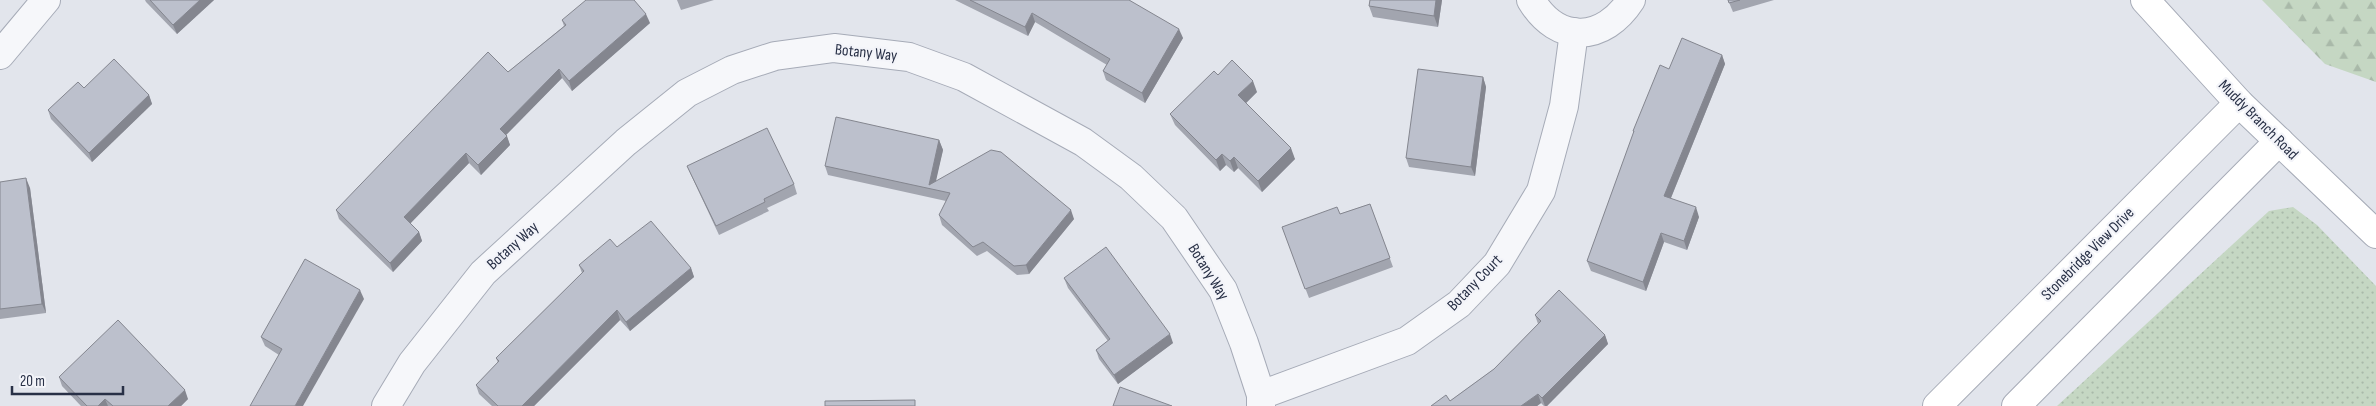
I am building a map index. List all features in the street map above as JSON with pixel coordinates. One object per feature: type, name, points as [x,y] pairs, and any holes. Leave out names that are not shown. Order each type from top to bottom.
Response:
[{"type":"street","points":[[0,55],[46,0]]},
{"type":"street","points":[[1531,0],[1541,16],[1556,26],[1574,32],[1591,32],[1608,26],[1622,15],[1631,0]]},
{"type":"street","name":"Muddy Branch Road","points":[[2145,0],[2239,103],[2376,234]]},
{"type":"street","name":"Botany Court","points":[[1261,401],[1408,341],[1459,304],[1497,264],[1540,191],[1564,106],[1574,32]]},
{"type":"street","name":"Botany Way","points":[[386,406],[412,363],[483,273],[626,142],[687,93],[732,70],[775,56],[834,48],[909,57],[964,77],[1083,142],[1131,177],[1174,218],[1223,290],[1244,343],[1261,401]]},
{"type":"street","name":"Stonebridge View Drive","points":[[1937,406],[2239,103]]},
{"type":"street","points":[[2016,406],[2279,141]]},
{"type":"green space","points":[[2262,0],[2376,0],[2376,82],[2325,64]]},
{"type":"green space","points":[[2293,207],[2317,225],[2376,286],[2376,406],[2057,406],[2269,211]]},
{"type":"building","points":[[150,0],[200,0],[173,25]]},
{"type":"building","points":[[586,0],[634,0],[646,14],[569,81],[559,69],[500,129],[507,136],[478,165],[466,153],[404,217],[419,232],[390,263],[336,210],[488,52],[508,72],[566,25],[562,20]]},
{"type":"building","points":[[970,0],[1129,0],[1179,29],[1142,93],[1103,71],[1110,59],[1032,13],[1025,27]]},
{"type":"building","points":[[1370,0],[1436,0],[1434,16],[1369,6]]},
{"type":"building","points":[[1728,0],[1740,0],[1729,3]]},
{"type":"building","points":[[1682,38],[1722,55],[1664,196],[1696,207],[1684,241],[1661,233],[1643,282],[1587,261],[1633,131],[1660,65],[1669,69]]},
{"type":"building","points":[[114,59],[149,95],[89,153],[48,110],[78,82],[84,88]]},
{"type":"building","points":[[1232,60],[1253,81],[1238,95],[1291,148],[1258,181],[1234,157],[1230,161],[1222,154],[1216,160],[1170,114],[1214,71],[1218,75]]},
{"type":"building","points":[[1418,69],[1483,77],[1471,167],[1406,158]]},
{"type":"building","points":[[836,117],[939,140],[929,185],[991,150],[1001,152],[1071,210],[1026,265],[1014,266],[983,242],[973,247],[939,215],[950,193],[825,166]]},
{"type":"building","points":[[767,128],[794,184],[764,199],[765,202],[716,226],[687,166]]},
{"type":"building","points":[[26,178],[42,304],[0,309],[0,182]]},
{"type":"building","points":[[1370,204],[1390,258],[1305,289],[1282,227],[1337,207],[1340,214]]},
{"type":"building","points":[[651,221],[691,268],[626,322],[617,310],[522,406],[498,406],[476,385],[499,361],[496,358],[584,271],[579,265],[610,239],[617,247]]},
{"type":"building","points":[[1106,247],[1170,334],[1114,375],[1096,350],[1110,339],[1064,278]]},
{"type":"building","points":[[305,259],[360,290],[295,406],[250,406],[282,349],[261,337]]},
{"type":"building","points":[[1559,290],[1605,335],[1542,398],[1538,394],[1521,406],[1431,406],[1446,395],[1450,401],[1494,369],[1541,321],[1535,315]]},
{"type":"building","points":[[118,320],[185,390],[168,406],[113,406],[105,399],[98,406],[87,406],[59,377]]},
{"type":"building","points":[[1120,387],[1172,406],[1113,406]]},
{"type":"building","points":[[915,400],[915,406],[825,406],[825,401]]}]
